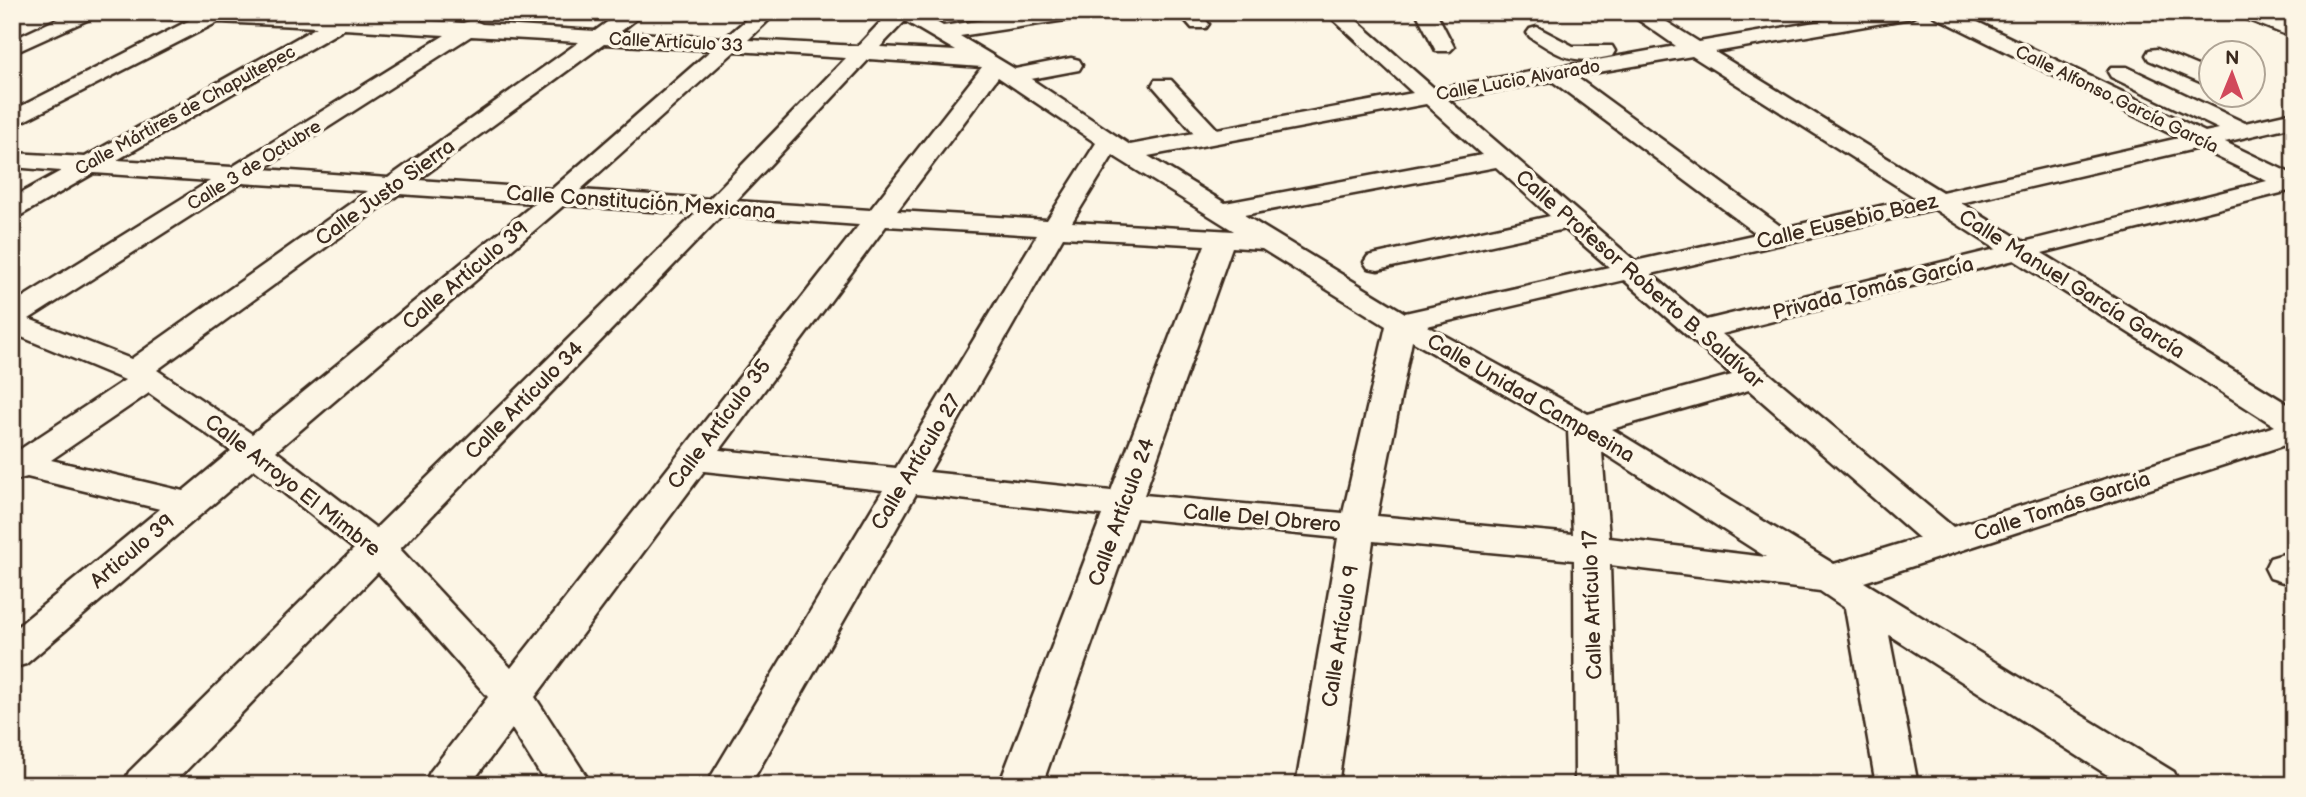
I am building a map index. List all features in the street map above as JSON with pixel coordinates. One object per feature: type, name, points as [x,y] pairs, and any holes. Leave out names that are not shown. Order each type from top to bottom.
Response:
[{"type":"street","points":[[12,48],[89,12]]},
{"type":"street","name":"Calle Artículo 33","points":[[157,12],[349,17],[468,30],[864,53],[997,67],[1070,65]]},
{"type":"street","name":"Calle 3 de Octubre","points":[[12,319],[495,12]]},
{"type":"street","name":"Calle Justo Sierra","points":[[15,466],[142,375],[394,185],[635,12]]},
{"type":"street","name":"Calle Artículo 39","points":[[255,452],[559,196],[766,12]]},
{"type":"street","name":"Calle Unidad Campesina","points":[[903,12],[997,67],[1117,147],[1223,225],[1270,241],[1401,323],[1584,426],[2159,785]]},
{"type":"street","name":"Calle Artículo 34","points":[[144,785],[716,207],[903,12]]},
{"type":"street","points":[[940,33],[1079,12]]},
{"type":"street","name":"Calle Profesor Roberto B. Saldívar","points":[[1335,12],[1428,97],[1948,543]]},
{"type":"street","points":[[1426,12],[1443,47]]},
{"type":"street","name":"Calle Manuel García García","points":[[1637,12],[1685,51],[1937,200],[2294,423]]},
{"type":"street","name":"Calle Lucio Alvarado","points":[[1117,147],[1210,136],[1911,12]]},
{"type":"street","name":"Calle Alfonso García García","points":[[1941,12],[2292,184]]},
{"type":"street","points":[[2245,12],[2294,32]]},
{"type":"street","points":[[12,120],[217,14]]},
{"type":"street","name":"Calle Mártires de Chapultepec","points":[[12,209],[349,17]]},
{"type":"street","points":[[1537,33],[1574,54],[1659,44],[1685,51]]},
{"type":"street","points":[[2157,55],[2198,74]]},
{"type":"street","name":"Calle Artículo 35","points":[[445,785],[876,218],[997,67]]},
{"type":"street","points":[[2119,72],[2242,131]]},
{"type":"street","points":[[1556,73],[1778,237]]},
{"type":"street","points":[[1163,85],[1210,136]]},
{"type":"street","points":[[2186,104],[2198,101]]},
{"type":"street","name":"Calle Eusebio Baez","points":[[1401,323],[2294,119]]},
{"type":"street","name":"Calle Artículo 27","points":[[727,785],[1054,230],[1117,147]]},
{"type":"street","name":"Calle Constitución Mexicana","points":[[12,160],[1054,230],[1223,225],[1500,159]]},
{"type":"street","name":"Privada Tomás García","points":[[1699,331],[2292,184]]},
{"type":"street","points":[[1378,262],[1570,220]]},
{"type":"street","name":"Calle Artículo 24","points":[[1020,785],[1124,505],[1223,225]]},
{"type":"street","name":"Calle Arroyo El Mimbre","points":[[12,319],[142,375],[255,452],[377,548],[512,696],[570,785]]},
{"type":"street","name":"Calle Artículo 9","points":[[1317,785],[1357,527],[1401,323]]},
{"type":"street","points":[[1584,426],[1755,378]]},
{"type":"street","name":"Calle Artículo 17","points":[[1584,426],[1592,549],[1596,785]]},
{"type":"street","name":"Calle Tomás García","points":[[1831,579],[2294,431]]},
{"type":"street","name":"Articulo 39","points":[[12,653],[188,504],[255,452]]},
{"type":"street","name":"Calle Del Obrero","points":[[693,458],[904,483],[1592,549],[1831,579]]},
{"type":"street","points":[[15,466],[188,504]]},
{"type":"street","points":[[1863,601],[1898,785]]}]
